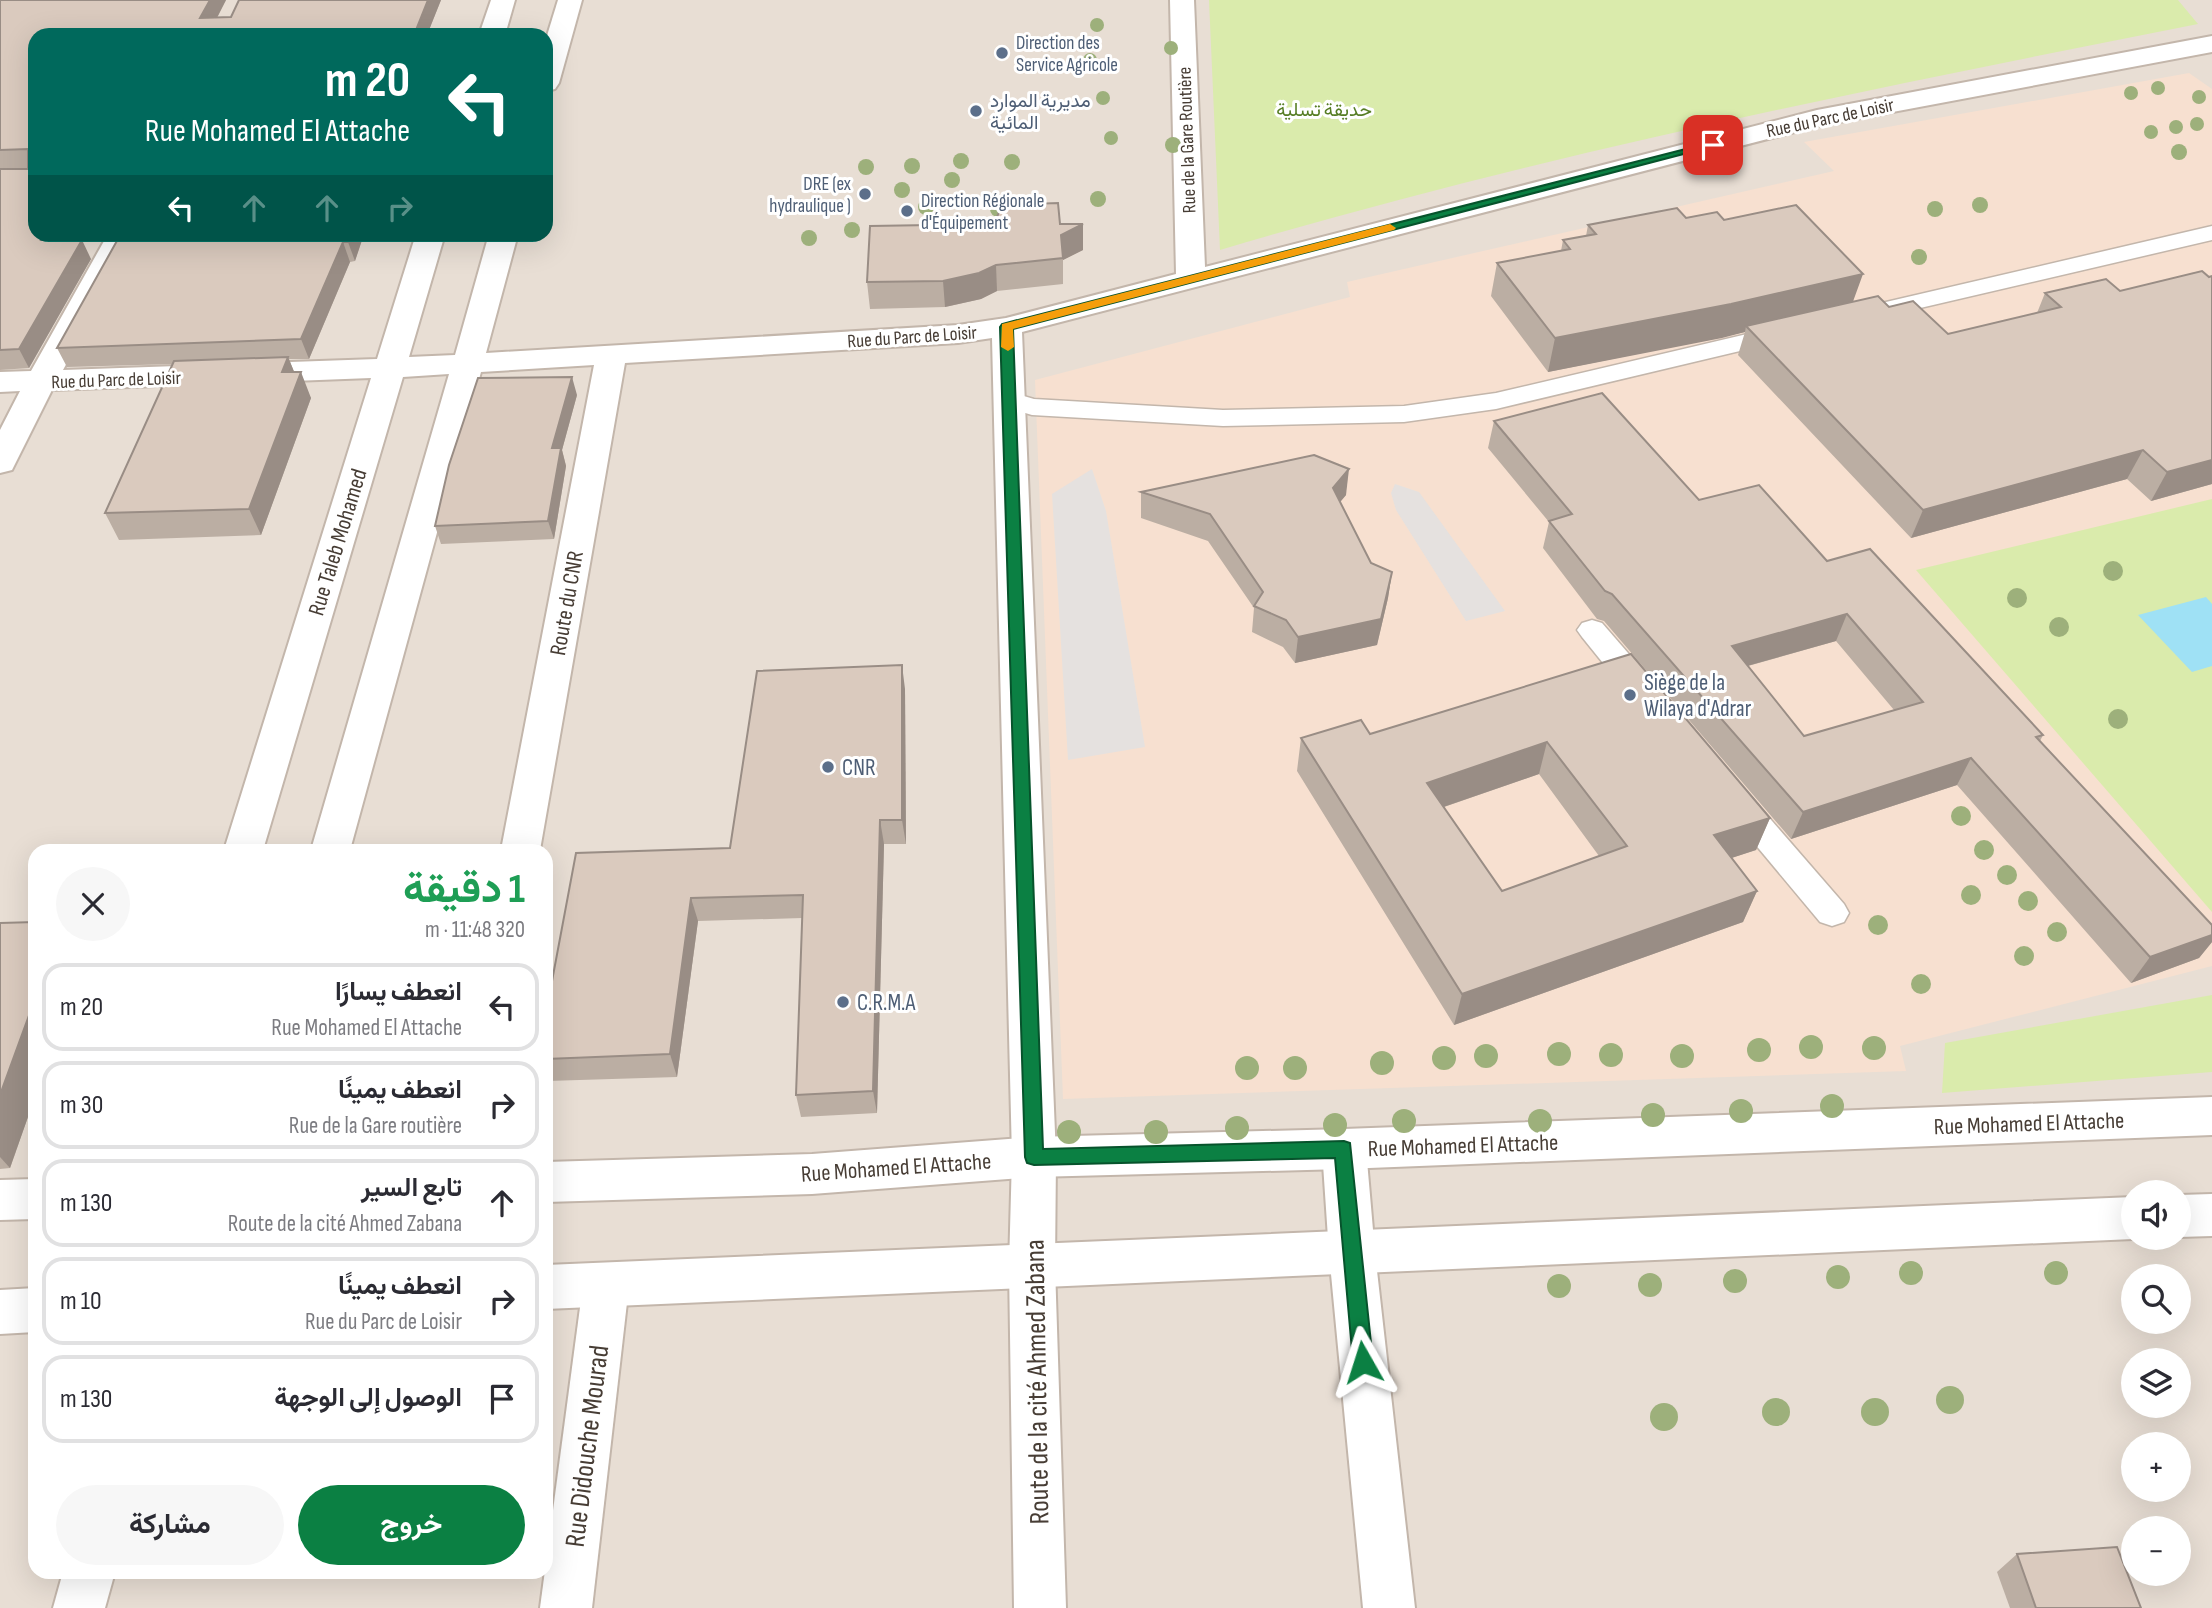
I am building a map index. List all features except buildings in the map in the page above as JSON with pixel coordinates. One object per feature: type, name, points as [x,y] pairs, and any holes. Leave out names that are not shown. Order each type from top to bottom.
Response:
[{"type":"street","points":[[494,28],[503,0]]},
{"type":"street","points":[[553,59],[570,0]]},
{"type":"street","name":"Rue de la Gare Routière","points":[[1182,0],[1191,279]]},
{"type":"street","name":"Rue du Parc de Loisir","points":[[0,382],[468,364],[958,334],[1007,327],[1817,118],[2212,44]]},
{"type":"street","points":[[2183,48],[2212,66]]},
{"type":"street","points":[[0,462],[119,242]]},
{"type":"street","name":"Rue Taleb Mohamed","points":[[245,844],[429,242]]},
{"type":"street","points":[[333,844],[502,242]]},
{"type":"street","points":[[1007,327],[1034,1157]]},
{"type":"street","name":"Route du CNR","points":[[522,844],[611,355]]},
{"type":"street","name":"Rue Mohamed El Attache","points":[[553,1182],[812,1174],[1034,1157],[1344,1149],[2212,1116]]},
{"type":"street","points":[[1344,1149],[1352,1253],[1389,1608]]},
{"type":"street","name":"Route de la cité Ahmed Zabana","points":[[1034,1157],[1032,1266],[1040,1608]]},
{"type":"street","points":[[0,1200],[28,1199]]},
{"type":"street","points":[[2191,1216],[2212,1215]]},
{"type":"street","points":[[553,1287],[2121,1219]]},
{"type":"street","name":"Rue Didouche Mourad","points":[[566,1608],[606,1285]]},
{"type":"street","points":[[0,1312],[28,1310]]},
{"type":"street","points":[[79,1608],[87,1579]]},
{"type":"lane","points":[[1847,318],[2208,238]]},
{"type":"lane","points":[[1009,386],[1032,407],[1223,418],[1404,414],[1496,401],[1807,328]]},
{"type":"lane","points":[[1592,630],[1663,714]]},
{"type":"lane","points":[[1716,777],[1832,913]]},
{"type":"shaded area","points":[[0,0],[2212,0],[2212,1608],[0,1608]]},
{"type":"shaded area","name":"Siège de la Wilaya d'Adrar","points":[[2189,73],[2212,89],[2212,966],[1900,1046],[1906,1071],[1063,1099],[1035,380],[1350,297],[1347,282],[1834,171],[1804,142]]},
{"type":"shaded area","points":[[1092,469],[1106,511],[1145,747],[1068,760],[1052,494]]},
{"type":"shaded area","points":[[1395,484],[1419,492],[1505,611],[1466,621],[1396,510],[1391,493]]},
{"type":"green space","name":"حديقة تسلية","points":[[1209,0],[2178,0],[2198,24],[1952,73],[1584,153],[1341,215],[1220,250]]},
{"type":"green space","points":[[2212,499],[2212,912],[1916,570]]},
{"type":"green space","points":[[2212,995],[2212,1072],[1942,1093],[1945,1043]]},
{"type":"water","points":[[2206,597],[2212,604],[2212,666],[2192,672],[2138,615]]},
{"type":"slow traffic","points":[[1008,347],[1007,327],[1390,228]]},
{"type":"place","name":"Direction des Service Agricole","points":[[1002,53]]},
{"type":"place","name":"مديرية الموارد المائية","points":[[976,111]]},
{"type":"place","name":"DRE (ex hydraulique )","points":[[865,194]]},
{"type":"place","name":"Direction Régionale d'Équipement","points":[[907,211]]},
{"type":"place","name":"Siège de la Wilaya d'Adrar","points":[[1630,695]]},
{"type":"place","name":"CNR","points":[[828,767]]},
{"type":"place","name":"C.R.M.A","points":[[843,1002]]},
{"type":"route","points":[[1363,1362],[1344,1149],[1034,1157],[1007,327],[1713,145]]}]
